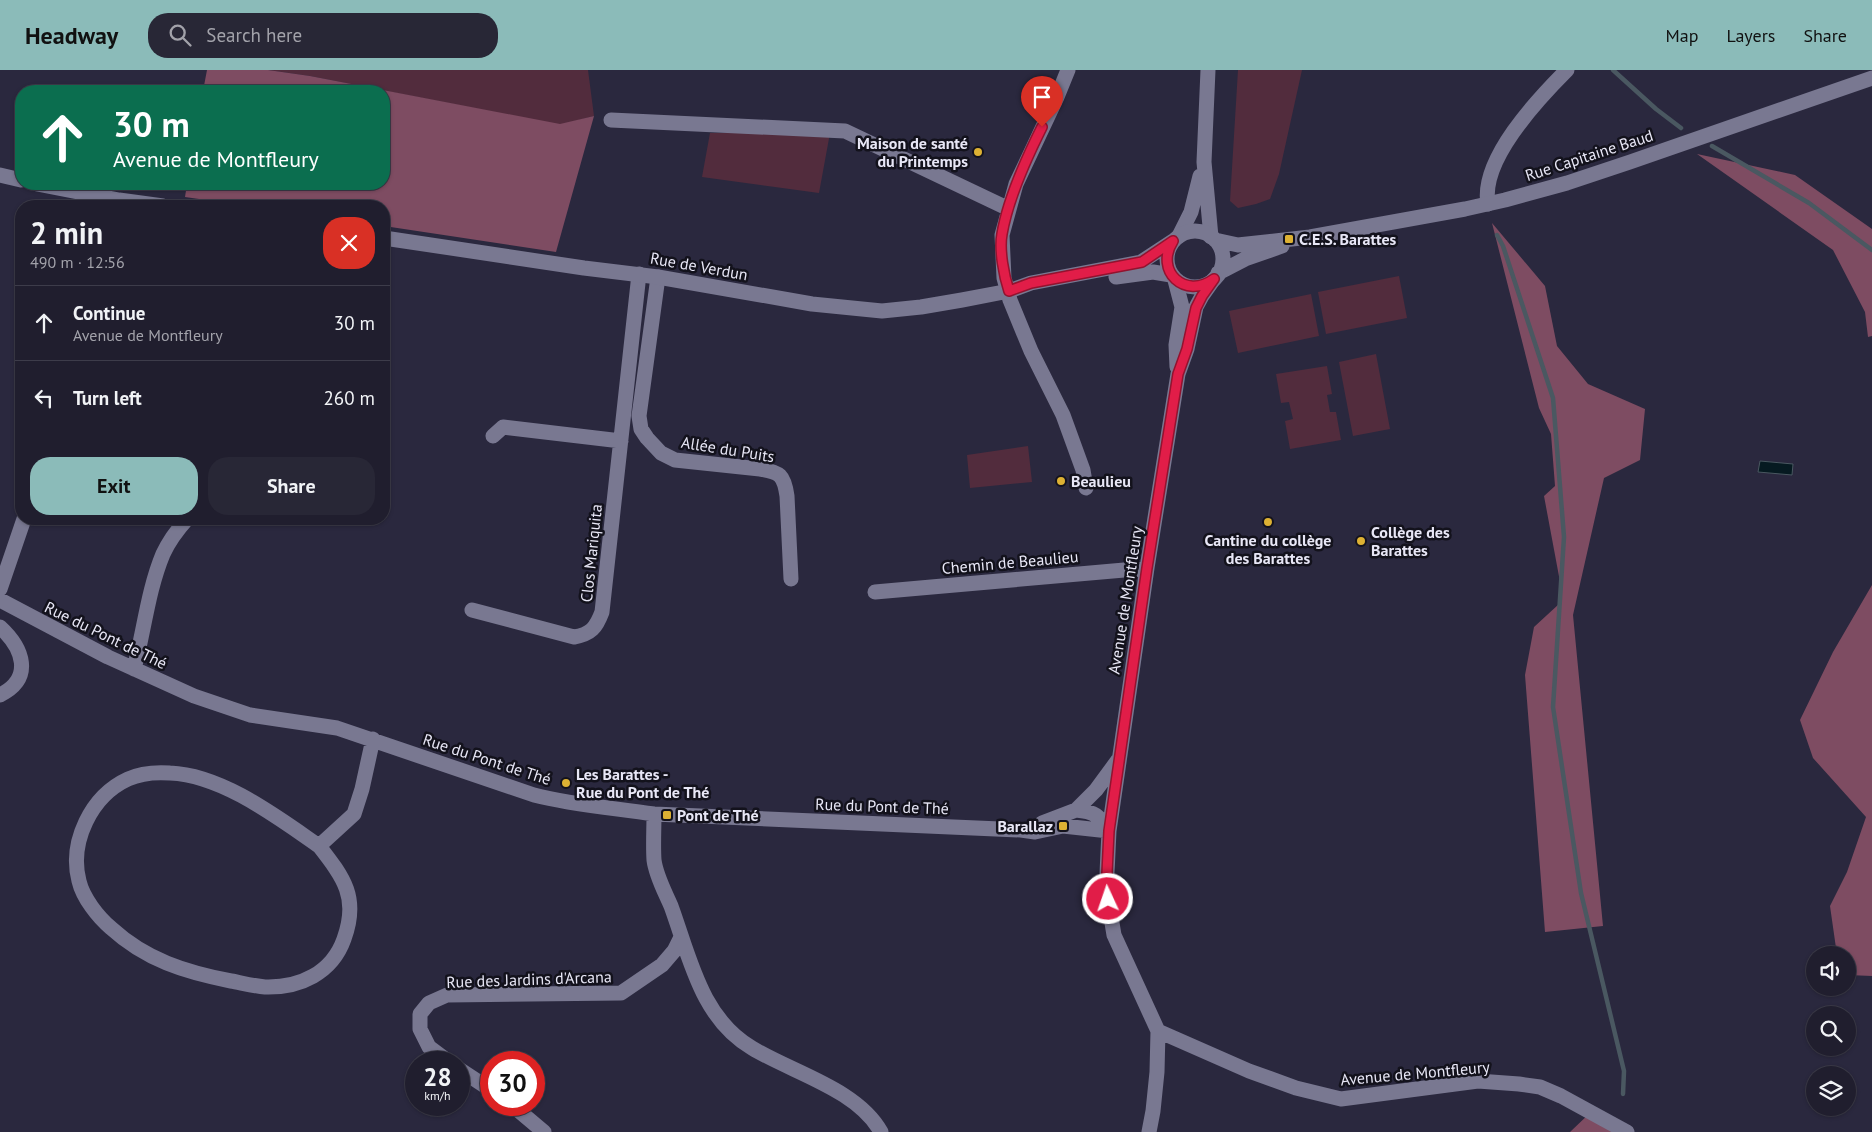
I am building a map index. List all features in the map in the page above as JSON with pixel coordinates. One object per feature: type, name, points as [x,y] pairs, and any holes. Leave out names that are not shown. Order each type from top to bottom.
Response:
[{"type":"street","points":[[1068,70],[1016,184],[1002,235],[1004,278],[1010,300],[1031,351],[1064,415],[1086,488]]},
{"type":"street","points":[[1208,70],[1204,162],[1213,239]]},
{"type":"street","points":[[1488,204],[1488,181],[1494,164],[1541,96],[1567,70]]},
{"type":"street","name":"Rue Capitaine Baud","points":[[1213,239],[1238,244],[1310,237],[1488,204],[1567,182],[1872,78]]},
{"type":"street","points":[[611,120],[845,132],[1009,210]]},
{"type":"street","points":[[1176,239],[1192,231],[1205,234],[1213,239],[1219,246],[1222,260],[1216,276],[1208,283],[1195,287],[1181,284],[1173,277],[1168,268],[1167,254],[1196,198],[1204,162]]},
{"type":"street","points":[[0,175],[15,179]]},
{"type":"street","points":[[68,190],[119,200]]},
{"type":"street","name":"Rue Capitaine Baud","points":[[1216,276],[1245,259],[1310,237]]},
{"type":"street","name":"Rue de Verdun","points":[[390,239],[584,268],[639,274],[812,304],[882,311],[920,307],[1009,291],[1031,283],[1142,262],[1176,239]]},
{"type":"street","name":"Rue de Verdun","points":[[1009,291],[1031,292],[1153,272],[1173,277]]},
{"type":"street","name":"Clos Mariquita","points":[[472,610],[574,637],[587,635],[598,623],[602,612],[639,274]]},
{"type":"street","name":"Avenue de Montfleury","points":[[1216,276],[1196,308],[1187,349],[1178,374],[1147,568],[1109,831],[1108,899],[1114,935],[1158,1031],[1249,1071],[1296,1088],[1342,1099],[1478,1082],[1540,1087],[1627,1132]]},
{"type":"street","name":"Allée du Puits","points":[[658,277],[639,416],[641,430],[661,453],[675,460],[766,470],[780,475],[785,483],[787,496],[791,579]]},
{"type":"street","name":"Avenue de Montfleury","points":[[1173,277],[1182,307],[1176,345],[1178,374]]},
{"type":"street","points":[[493,436],[503,427],[621,441]]},
{"type":"street","points":[[0,589],[22,525]]},
{"type":"street","points":[[134,669],[154,582],[164,552],[182,525]]},
{"type":"street","name":"Chemin de Beaulieu","points":[[875,592],[1147,568]]},
{"type":"street","name":"Rue du Pont de Thé","points":[[0,600],[134,669],[194,696],[250,715],[337,728],[502,784],[562,802],[654,814],[1036,832],[1063,826],[1109,831]]},
{"type":"street","points":[[0,627],[20,651],[22,664],[18,680],[0,695]]},
{"type":"street","points":[[319,846],[354,814],[362,789],[373,739]]},
{"type":"street","name":"Rue du Pont de Thé","points":[[1021,830],[1076,810],[1096,790],[1120,758]]},
{"type":"street","points":[[150,773],[187,775],[234,792],[280,819],[319,846],[344,881],[351,911],[349,927],[332,961],[317,975],[300,983],[282,986],[264,987],[207,976],[173,966],[128,943],[108,926],[90,904],[79,882],[76,860],[78,842],[87,818],[100,801],[128,779],[150,773]]},
{"type":"street","points":[[1076,810],[1090,811],[1098,815],[1109,831]]},
{"type":"street","points":[[654,814],[654,862],[696,978],[710,1007],[726,1027],[751,1048],[835,1090],[863,1109],[881,1132]]},
{"type":"street","points":[[1083,829],[1108,857]]},
{"type":"street","name":"Rue des Jardins d'Arcana","points":[[434,1051],[429,1047],[420,1029],[420,1014],[428,1003],[447,995],[621,993],[662,965],[674,951],[681,937]]},
{"type":"street","points":[[1149,1132],[1157,1072],[1158,1031]]},
{"type":"street","points":[[525,1116],[544,1132]]},
{"type":"shaded area","points":[[207,70],[268,70],[357,85],[204,85]]},
{"type":"shaded area","points":[[268,70],[588,70],[594,116],[560,125],[390,92],[390,85],[356,85]]},
{"type":"shaded area","points":[[1238,70],[1302,70],[1279,174],[1270,199],[1238,208],[1230,201]]},
{"type":"shaded area","points":[[390,91],[560,124],[594,116],[556,252],[390,227],[390,200],[206,200],[185,197],[186,190],[390,190]]},
{"type":"shaded area","points":[[710,133],[830,133],[819,193],[702,177]]},
{"type":"shaded area","points":[[1697,154],[1795,175],[1872,229],[1872,336],[1868,337],[1865,312],[1833,250]]},
{"type":"shaded area","points":[[1492,223],[1545,286],[1557,346],[1588,384],[1645,409],[1640,460],[1604,478],[1573,615],[1603,926],[1545,932],[1525,675],[1534,627],[1559,604],[1561,587],[1544,496],[1555,486],[1551,434],[1539,408]]},
{"type":"shaded area","points":[[1399,276],[1407,318],[1326,334],[1318,292]]},
{"type":"shaded area","points":[[1311,294],[1319,336],[1238,353],[1229,311]]},
{"type":"shaded area","points":[[1376,354],[1390,429],[1353,436],[1339,362]]},
{"type":"shaded area","points":[[1327,366],[1332,394],[1327,395],[1330,412],[1336,412],[1341,440],[1290,449],[1285,421],[1293,419],[1289,402],[1281,403],[1276,374]]},
{"type":"shaded area","points":[[1028,446],[1032,482],[970,488],[967,455]]},
{"type":"shaded area","points":[[1872,585],[1872,976],[1856,975],[1856,946],[1836,946],[1830,906],[1847,872],[1866,817],[1813,758],[1800,720],[1833,652]]},
{"type":"shaded area","points":[[1591,1112],[1621,1132],[1570,1132]]},
{"type":"water","points":[[1760,461],[1793,464],[1792,475],[1758,472]]},
{"type":"waterway","points":[[1613,70],[1656,109],[1681,128]]},
{"type":"waterway","points":[[1712,146],[1809,203],[1872,250]]},
{"type":"waterway","points":[[1497,235],[1503,246],[1553,398],[1564,537],[1553,707],[1581,893],[1624,1071],[1623,1094]]},
{"type":"place","name":"Maison de santé du Printemps","points":[[978,152]]},
{"type":"place","name":"C.E.S. Barattes","points":[[1289,239]]},
{"type":"place","name":"Beaulieu","points":[[1061,481]]},
{"type":"place","name":"Cantine du collège des Barattes","points":[[1268,522]]},
{"type":"place","name":"Collège des Barattes","points":[[1361,541]]},
{"type":"place","name":"Les Barattes - Rue du Pont de Thé","points":[[566,783]]},
{"type":"place","name":"Pont de Thé","points":[[667,815]]},
{"type":"place","name":"Barallaz","points":[[1063,826]]},
{"type":"route","points":[[1042,127],[1016,184],[1002,235],[1004,278],[1009,291],[1031,283],[1142,262],[1173,241],[1167,254],[1167,261],[1168,268],[1176,280],[1181,284],[1195,287],[1202,286],[1214,279],[1196,308],[1187,349],[1178,374],[1147,568],[1109,831],[1108,899]]}]
